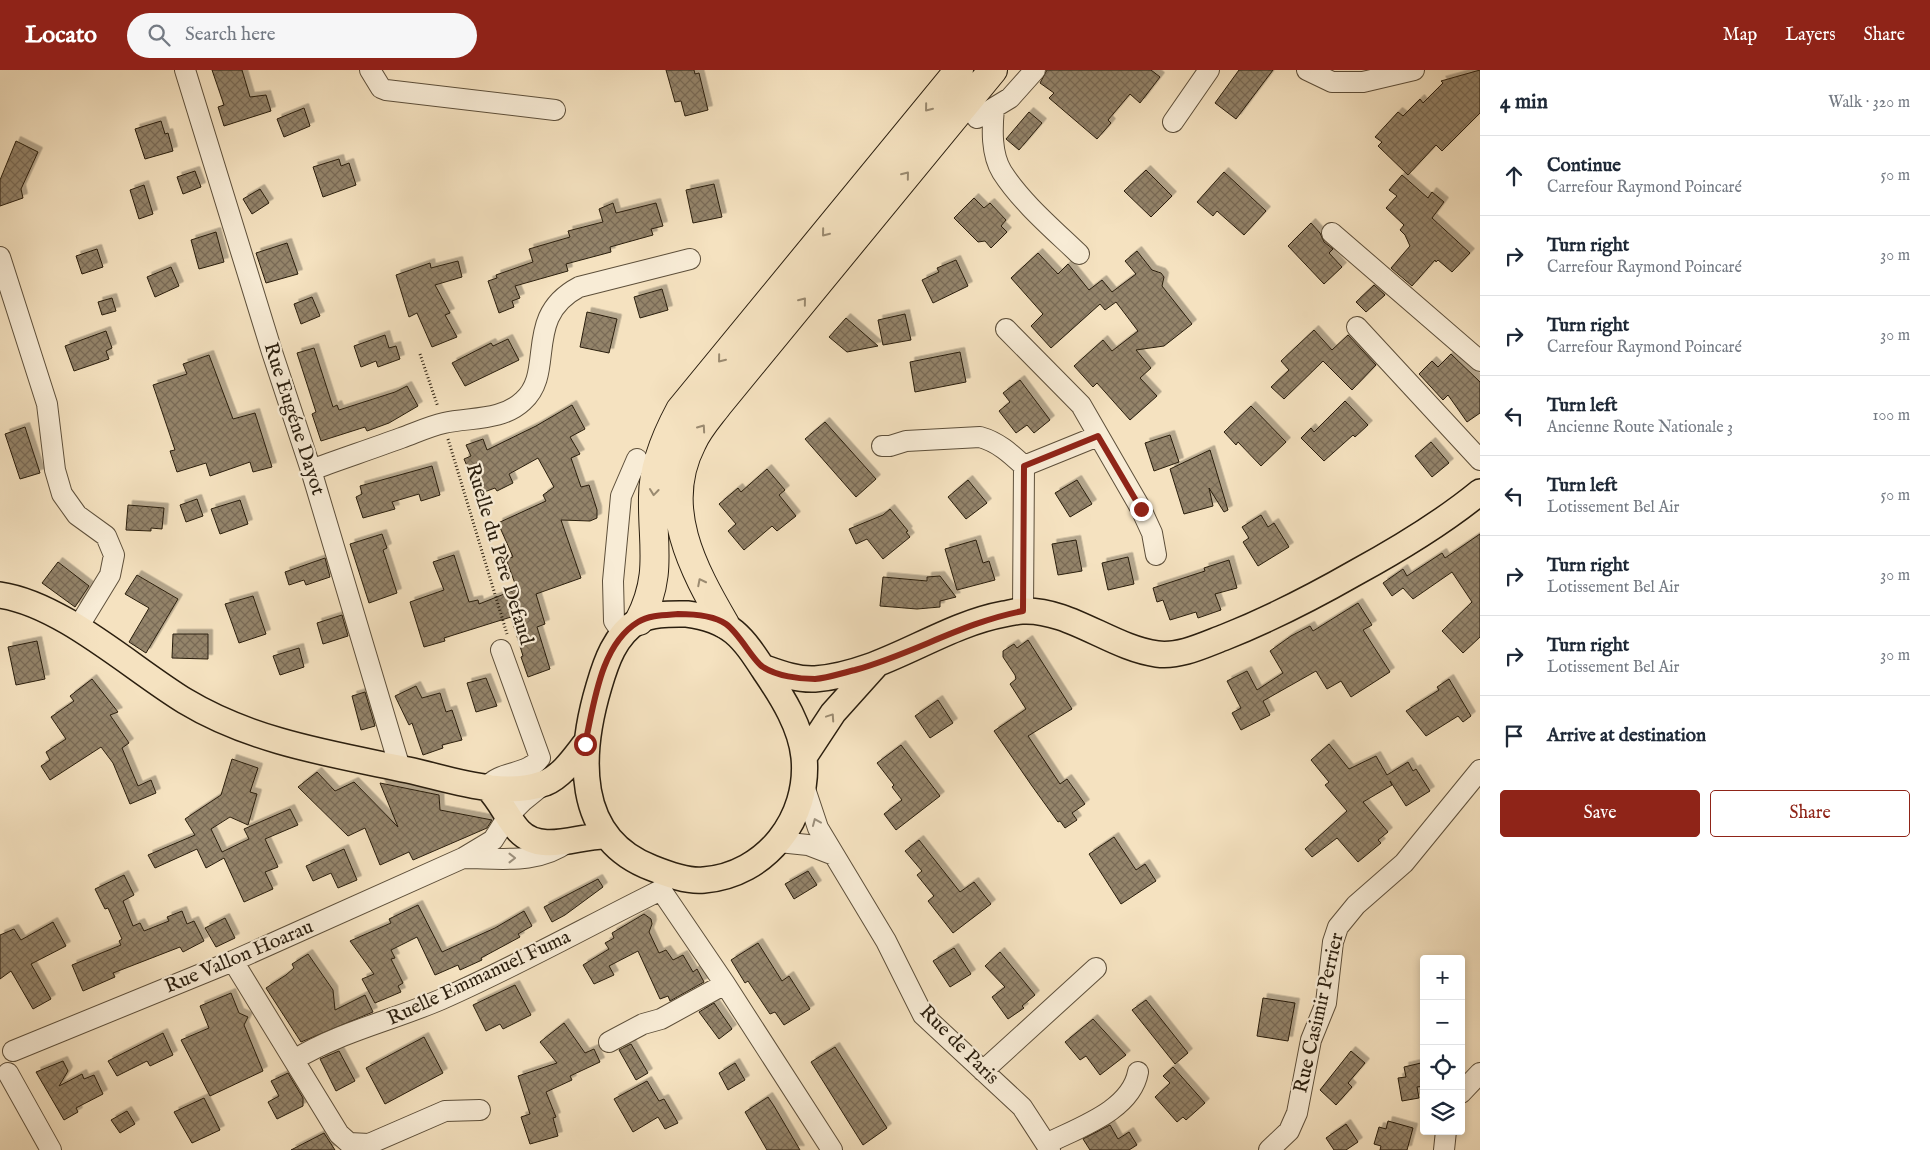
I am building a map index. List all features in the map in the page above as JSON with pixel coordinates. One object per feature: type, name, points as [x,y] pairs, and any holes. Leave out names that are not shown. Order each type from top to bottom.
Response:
[{"type":"highway","points":[[631,627],[651,594],[655,566],[653,496],[658,464],[663,445],[680,410],[959,70]]},
{"type":"highway","points":[[725,624],[703,587],[690,558],[679,515],[683,465],[692,442],[718,405],[993,70]]},
{"type":"highway","points":[[935,140],[962,129],[985,113]]},
{"type":"main road","points":[[762,667],[793,677],[815,679],[877,664],[994,616],[1023,611],[1062,618],[1135,649],[1158,654],[1178,653],[1251,626],[1304,602],[1409,543],[1455,512],[1480,492]]},
{"type":"main road","points":[[0,595],[49,610],[186,702],[236,727],[286,743],[487,787],[523,788],[546,783],[561,773],[585,744]]},
{"type":"main road","points":[[687,614],[706,616],[725,624],[745,644],[762,667],[794,723],[804,758],[804,786],[790,824],[779,842],[764,857],[731,876],[702,881],[663,882],[606,836],[595,815],[588,792],[584,765],[585,744],[605,666],[631,627],[662,615],[687,614]]},
{"type":"main road","points":[[804,758],[833,713],[877,664]]},
{"type":"main road","points":[[487,787],[500,800],[520,832],[539,842],[568,842],[594,836],[606,836]]},
{"type":"street","name":"Rue Eugéne Dayot","points":[[186,70],[272,352],[312,470],[400,768]]},
{"type":"street","points":[[370,70],[381,88],[386,90],[555,110]]},
{"type":"street","points":[[1035,70],[1010,98],[985,113],[1002,171],[1035,211],[1079,254]]},
{"type":"street","points":[[1172,122],[1209,70]]},
{"type":"street","points":[[1307,70],[1332,82],[1363,82],[1414,70]]},
{"type":"street","points":[[1332,233],[1480,361]]},
{"type":"street","points":[[0,256],[47,404],[55,470],[62,494],[77,515],[106,536],[114,555],[110,576],[77,629]]},
{"type":"street","points":[[312,470],[444,423],[498,416],[525,400],[533,386],[548,318],[554,306],[564,294],[579,287],[690,259]]},
{"type":"street","points":[[1357,328],[1480,460]]},
{"type":"street","points":[[1006,329],[1081,405],[1141,509],[1152,533],[1156,555]]},
{"type":"street","points":[[882,446],[890,446],[906,441],[970,436],[990,440],[1007,450],[1024,466],[1023,611]]},
{"type":"street","points":[[1024,466],[1098,436]]},
{"type":"street","points":[[631,627],[614,621],[613,581],[621,496],[637,459]]},
{"type":"street","points":[[487,787],[494,778],[516,773],[536,764],[540,758],[504,643]]},
{"type":"street","name":"Rue Casimir Perrier","points":[[1269,1150],[1288,1131],[1297,1114],[1311,1040],[1326,1003],[1333,942],[1338,927],[1356,906],[1404,863],[1480,770]]},
{"type":"street","name":"Rue Vallon Hoarau","points":[[6,1046],[233,961],[463,858],[493,840],[509,815],[522,801],[546,783]]},
{"type":"street","name":"Rue de Paris","points":[[804,786],[818,828],[886,941],[923,1015],[1022,1107],[1048,1147]]},
{"type":"street","name":"Rue Vallon Hoarau","points":[[463,858],[535,858],[553,853],[568,842]]},
{"type":"street","points":[[779,842],[808,845],[834,855]]},
{"type":"street","points":[[663,882],[725,984],[832,1150]]},
{"type":"street","name":"Ruelle Emmanuel Fuma","points":[[294,1060],[332,1041],[428,1005],[484,981],[663,882]]},
{"type":"street","points":[[233,961],[343,1140],[358,1145],[378,1141],[444,1111],[480,1110]]},
{"type":"street","points":[[983,1071],[1096,968]]},
{"type":"street","points":[[609,1042],[643,1024],[660,1019],[725,984]]},
{"type":"street","points":[[6,1046],[15,1061],[4,1075],[51,1150]]},
{"type":"street","points":[[1048,1147],[1105,1114],[1136,1085],[1138,1072]]},
{"type":"street","points":[[1463,1090],[1480,1073]]},
{"type":"street","points":[[1444,1150],[1446,1135]]},
{"type":"path","name":"Ruelle du Père Defaud","points":[[420,354],[444,423],[504,643]]},
{"type":"building","points":[[212,70],[242,70],[250,97],[266,95],[271,111],[224,126],[218,107],[224,105]]},
{"type":"building","points":[[666,70],[694,70],[695,74],[699,73],[708,110],[685,116],[681,101],[675,102]]},
{"type":"building","points":[[1047,70],[1151,70],[1160,77],[1140,103],[1130,94],[1108,120],[1111,123],[1097,139],[1049,98],[1054,93],[1040,83]]},
{"type":"building","points":[[1239,70],[1273,70],[1236,119],[1215,103]]},
{"type":"building","points":[[1480,70],[1480,113],[1442,151],[1436,145],[1408,175],[1378,146],[1382,142],[1375,137],[1398,112],[1403,116],[1420,99],[1423,103],[1443,83],[1441,81]]},
{"type":"building","points":[[304,108],[310,126],[284,137],[277,119]]},
{"type":"building","points":[[1029,112],[1042,123],[1019,150],[1006,139]]},
{"type":"building","points":[[161,121],[165,134],[168,133],[173,151],[145,159],[135,129]]},
{"type":"building","points":[[16,141],[38,152],[21,189],[23,198],[0,206],[0,180]]},
{"type":"building","points":[[339,159],[341,166],[349,163],[356,185],[323,197],[313,167]]},
{"type":"building","points":[[1146,170],[1172,196],[1151,217],[1124,191]]},
{"type":"building","points":[[195,171],[201,187],[183,194],[177,177]]},
{"type":"building","points":[[1224,172],[1266,211],[1244,235],[1217,211],[1213,216],[1197,202]]},
{"type":"building","points":[[1402,175],[1428,198],[1432,192],[1444,202],[1432,218],[1470,253],[1452,272],[1438,260],[1436,262],[1435,260],[1412,286],[1391,268],[1410,246],[1405,235],[1400,230],[1404,225],[1386,208],[1397,196],[1389,190]]},
{"type":"building","points":[[714,184],[722,217],[693,223],[686,190]]},
{"type":"building","points":[[144,185],[153,214],[139,219],[130,190]]},
{"type":"building","points":[[260,189],[269,203],[252,214],[243,199]]},
{"type":"building","points":[[974,198],[984,208],[990,203],[1006,220],[1001,226],[1007,232],[991,248],[985,241],[978,242],[954,218]]},
{"type":"building","points":[[613,203],[616,213],[656,203],[663,226],[651,229],[653,235],[610,247],[611,252],[566,264],[568,271],[515,286],[520,298],[512,301],[514,307],[499,313],[488,281],[497,278],[496,275],[533,262],[529,249],[570,237],[568,231],[603,222],[599,209]]},
{"type":"building","points":[[1311,223],[1320,233],[1324,242],[1333,249],[1329,253],[1342,267],[1324,284],[1288,246]]},
{"type":"building","points":[[216,232],[224,262],[199,269],[191,240]]},
{"type":"building","points":[[287,243],[298,274],[266,283],[256,253]]},
{"type":"building","points":[[97,249],[103,267],[82,274],[76,256]]},
{"type":"building","points":[[1137,251],[1152,270],[1161,273],[1164,277],[1162,286],[1192,324],[1164,346],[1136,350],[1151,368],[1140,378],[1157,396],[1130,420],[1097,383],[1093,387],[1074,366],[1103,340],[1112,351],[1138,331],[1116,302],[1105,310],[1100,304],[1051,348],[1031,326],[1043,314],[1011,278],[1038,253],[1058,274],[1068,264],[1089,290],[1102,280],[1112,292],[1136,274],[1125,261]]},
{"type":"building","points":[[956,260],[968,286],[933,303],[922,280],[939,272],[937,268]]},
{"type":"building","points":[[458,261],[462,277],[435,285],[450,313],[445,315],[457,337],[432,347],[417,313],[409,317],[396,275],[430,263],[431,268]]},
{"type":"building","points":[[171,267],[179,286],[155,297],[147,277]]},
{"type":"building","points":[[1374,285],[1385,295],[1366,312],[1356,302]]},
{"type":"building","points":[[662,289],[668,310],[640,318],[634,297]]},
{"type":"building","points":[[312,297],[320,316],[301,324],[294,304]]},
{"type":"building","points":[[112,298],[116,311],[102,315],[98,302]]},
{"type":"building","points":[[587,312],[617,319],[609,353],[580,347]]},
{"type":"building","points":[[905,314],[911,340],[883,345],[878,320]]},
{"type":"building","points":[[846,318],[878,346],[847,352],[829,337]]},
{"type":"building","points":[[1314,330],[1332,350],[1348,335],[1376,365],[1352,390],[1323,361],[1284,399],[1271,387],[1289,370],[1281,361]]},
{"type":"building","points":[[106,331],[112,348],[106,351],[109,359],[74,371],[65,346]]},
{"type":"building","points":[[385,335],[389,348],[396,346],[400,359],[378,367],[376,361],[361,367],[354,346]]},
{"type":"building","points":[[508,339],[519,360],[465,386],[452,363],[491,343],[493,346]]},
{"type":"building","points":[[314,348],[333,407],[337,405],[339,410],[395,392],[407,386],[418,406],[389,423],[367,431],[365,427],[321,441],[312,414],[316,412],[297,353]]},
{"type":"building","points":[[960,352],[966,382],[915,392],[910,362]]},
{"type":"building","points":[[1451,354],[1480,382],[1480,413],[1467,422],[1448,395],[1443,400],[1419,374],[1432,361],[1438,367]]},
{"type":"building","points":[[209,355],[233,419],[255,413],[272,467],[253,472],[250,462],[210,476],[206,463],[177,472],[170,451],[175,450],[153,385],[187,374],[183,364]]},
{"type":"building","points":[[1020,380],[1050,420],[1034,433],[1027,425],[1016,433],[999,411],[1010,402],[1003,393]]},
{"type":"building","points":[[1345,401],[1368,425],[1355,437],[1353,435],[1324,461],[1301,438],[1311,428],[1314,432]]},
{"type":"building","points":[[572,405],[585,429],[570,437],[580,454],[571,458],[581,487],[589,485],[597,510],[597,518],[590,521],[561,520],[581,578],[536,594],[545,624],[537,627],[550,669],[528,677],[511,617],[444,638],[445,641],[424,647],[410,602],[444,590],[433,562],[454,555],[469,602],[478,600],[479,604],[517,589],[506,559],[513,557],[498,523],[546,501],[543,495],[554,487],[538,458],[509,474],[513,483],[497,491],[495,488],[479,494],[464,459],[471,456],[466,445],[483,439],[487,450],[536,426]]},
{"type":"building","points":[[1251,406],[1286,442],[1261,466],[1238,442],[1236,445],[1224,432]]},
{"type":"building","points":[[825,422],[876,479],[856,497],[805,439]]},
{"type":"building","points":[[25,427],[40,473],[20,479],[5,434]]},
{"type":"building","points":[[1170,435],[1179,462],[1154,471],[1145,443]]},
{"type":"building","points":[[1431,442],[1449,463],[1432,477],[1415,456]]},
{"type":"building","points":[[1210,450],[1228,510],[1224,512],[1209,488],[1213,506],[1184,514],[1170,469]]},
{"type":"building","points":[[432,466],[440,495],[421,501],[419,494],[392,502],[395,509],[363,518],[356,497],[362,494],[360,486]]},
{"type":"building","points":[[767,469],[785,490],[779,495],[796,516],[777,531],[772,526],[744,550],[728,531],[736,524],[719,504],[738,488],[741,492]]},
{"type":"building","points":[[968,480],[987,503],[966,519],[948,497]]},
{"type":"building","points":[[1077,480],[1092,504],[1070,517],[1055,493]]},
{"type":"building","points":[[197,499],[203,516],[186,522],[180,505]]},
{"type":"building","points":[[240,500],[248,524],[220,534],[211,509]]},
{"type":"building","points":[[128,505],[164,508],[162,529],[151,528],[151,531],[126,530]]},
{"type":"building","points":[[890,509],[908,531],[906,532],[910,537],[883,559],[867,539],[856,544],[849,529],[883,515]]},
{"type":"building","points":[[1261,515],[1268,527],[1274,523],[1289,547],[1258,566],[1243,542],[1249,538],[1242,527]]},
{"type":"building","points":[[382,534],[387,548],[383,550],[397,593],[369,603],[350,544]]},
{"type":"building","points":[[1480,534],[1480,637],[1463,653],[1442,631],[1472,602],[1452,572],[1413,599],[1403,588],[1392,596],[1383,583],[1403,569],[1407,576],[1442,553],[1445,558]]},
{"type":"building","points":[[976,540],[983,563],[989,561],[995,580],[957,590],[945,549]]},
{"type":"building","points":[[1076,540],[1082,571],[1058,575],[1052,544]]},
{"type":"building","points":[[1128,557],[1134,584],[1108,590],[1102,563]]},
{"type":"building","points":[[325,558],[330,577],[306,585],[304,580],[289,585],[285,572]]},
{"type":"building","points":[[1229,560],[1237,588],[1215,594],[1221,610],[1198,618],[1196,612],[1170,620],[1163,600],[1157,602],[1153,588],[1205,571],[1204,568]]},
{"type":"building","points":[[58,562],[89,586],[75,607],[42,583]]},
{"type":"building","points":[[137,575],[178,599],[146,653],[129,642],[149,608],[125,594]]},
{"type":"building","points":[[940,576],[956,597],[940,601],[940,607],[917,609],[880,606],[883,577],[927,581],[927,577]]},
{"type":"building","points":[[253,596],[266,634],[239,643],[225,604]]},
{"type":"building","points":[[1358,603],[1372,625],[1363,630],[1390,672],[1351,697],[1341,681],[1327,689],[1316,671],[1263,701],[1270,715],[1241,730],[1232,713],[1241,708],[1227,681],[1247,671],[1257,690],[1283,673],[1270,651],[1291,636],[1310,626],[1313,631]]},
{"type":"building","points":[[342,615],[348,636],[323,644],[317,623]]},
{"type":"building","points":[[173,634],[208,634],[208,659],[172,658]]},
{"type":"building","points":[[1028,640],[1072,709],[1028,736],[1060,784],[1067,779],[1085,804],[1072,813],[1077,820],[1065,828],[1060,821],[1058,822],[994,731],[1026,709],[1010,684],[1016,679],[1003,657],[1003,651],[1014,644],[1017,648]]},
{"type":"building","points":[[37,641],[45,679],[16,685],[8,647]]},
{"type":"building","points":[[299,648],[304,667],[280,675],[273,656]]},
{"type":"building","points":[[486,678],[497,706],[476,712],[467,683]]},
{"type":"building","points":[[92,679],[118,712],[110,715],[129,743],[122,748],[138,786],[151,780],[156,793],[130,804],[113,763],[101,747],[50,780],[41,766],[50,760],[46,752],[66,739],[51,717],[74,701],[70,696]]},
{"type":"building","points":[[1449,679],[1471,716],[1463,722],[1458,716],[1426,736],[1406,711],[1439,690],[1437,687]]},
{"type":"building","points":[[416,686],[422,698],[440,693],[446,712],[452,710],[462,740],[442,745],[443,748],[423,755],[412,723],[409,725],[395,696]]},
{"type":"building","points":[[365,692],[375,726],[361,730],[352,696]]},
{"type":"building","points":[[938,700],[953,723],[930,738],[915,716]]},
{"type":"building","points":[[1329,744],[1349,769],[1376,756],[1387,775],[1408,762],[1413,771],[1416,769],[1430,791],[1406,806],[1390,781],[1392,785],[1363,802],[1388,832],[1378,840],[1381,843],[1358,862],[1337,838],[1312,857],[1305,849],[1347,811],[1325,785],[1329,782],[1311,760]]},
{"type":"building","points":[[901,745],[940,796],[896,830],[884,814],[902,800],[892,787],[894,785],[877,763]]},
{"type":"building","points":[[232,759],[258,768],[250,792],[257,794],[248,825],[230,817],[211,829],[222,852],[249,839],[244,829],[290,809],[298,825],[265,839],[278,867],[265,872],[273,889],[244,902],[224,858],[206,868],[197,849],[155,868],[148,855],[195,835],[185,819],[221,795]]},
{"type":"building","points":[[317,772],[335,791],[354,782],[398,827],[380,783],[439,795],[440,810],[492,820],[487,828],[413,860],[409,852],[380,865],[365,828],[348,836],[298,787]]},
{"type":"building","points":[[1114,837],[1136,870],[1145,864],[1156,881],[1121,904],[1089,854]]},
{"type":"building","points":[[919,840],[960,892],[974,882],[991,904],[953,933],[928,901],[934,896],[917,875],[922,871],[905,851]]},
{"type":"building","points":[[344,849],[357,880],[338,888],[331,873],[313,881],[306,866]]},
{"type":"building","points":[[808,871],[817,885],[794,899],[785,884]]},
{"type":"building","points":[[124,875],[134,895],[123,901],[133,926],[140,923],[144,931],[169,921],[167,917],[182,911],[187,924],[194,921],[204,941],[183,952],[180,947],[113,973],[115,977],[83,991],[72,965],[121,945],[119,941],[122,939],[108,908],[105,909],[95,889]]},
{"type":"building","points":[[598,879],[603,887],[565,915],[552,922],[544,907]]},
{"type":"building","points":[[418,905],[442,952],[495,928],[524,911],[532,926],[518,934],[520,937],[481,958],[482,960],[460,970],[458,965],[435,975],[417,937],[391,950],[395,958],[391,959],[403,983],[398,986],[401,992],[375,1003],[362,979],[374,974],[350,941],[391,923],[389,919]]},
{"type":"building","points":[[644,914],[651,919],[652,924],[649,932],[659,953],[666,950],[673,960],[683,955],[693,972],[697,969],[704,982],[670,1001],[668,996],[660,999],[638,951],[609,966],[614,975],[594,984],[583,965],[609,949],[605,943],[614,938],[612,933]]},
{"type":"building","points":[[225,918],[235,938],[216,947],[205,928]]},
{"type":"building","points":[[53,922],[66,946],[31,964],[51,999],[33,1009],[11,971],[0,979],[0,935],[14,929],[21,940]]},
{"type":"building","points":[[758,943],[782,981],[789,976],[810,1009],[784,1025],[775,1012],[770,1014],[748,981],[745,983],[731,960]]},
{"type":"building","points":[[954,948],[971,974],[950,987],[933,961]]},
{"type":"building","points":[[1000,952],[1035,995],[1022,1006],[1024,1008],[1008,1019],[992,997],[1005,987],[985,966]]},
{"type":"building","points":[[308,954],[333,990],[335,1010],[365,995],[373,1012],[301,1042],[266,988],[286,975],[294,968],[292,964]]},
{"type":"building","points":[[515,985],[531,1015],[503,1029],[500,1024],[486,1031],[473,1005]]},
{"type":"building","points":[[231,993],[239,1013],[248,1017],[244,1025],[263,1071],[210,1096],[181,1040],[209,1028],[200,1006]]},
{"type":"building","points":[[1263,998],[1295,1003],[1288,1041],[1257,1036]]},
{"type":"building","points":[[1146,1000],[1188,1053],[1175,1064],[1132,1010]]},
{"type":"building","points":[[714,1003],[732,1029],[719,1039],[699,1012]]},
{"type":"building","points":[[1093,1019],[1126,1055],[1100,1075],[1086,1056],[1080,1060],[1065,1042]]},
{"type":"building","points":[[564,1023],[585,1053],[594,1049],[600,1062],[570,1076],[572,1080],[546,1092],[556,1117],[553,1118],[558,1136],[530,1144],[521,1117],[530,1114],[518,1076],[557,1063],[540,1042]]},
{"type":"building","points":[[163,1033],[173,1055],[150,1066],[147,1061],[117,1076],[108,1061]]},
{"type":"building","points":[[424,1037],[443,1073],[385,1104],[366,1068]]},
{"type":"building","points":[[631,1044],[648,1073],[636,1080],[619,1050]]},
{"type":"building","points":[[835,1047],[887,1128],[863,1145],[811,1062]]},
{"type":"building","points":[[339,1051],[355,1081],[336,1091],[320,1059]]},
{"type":"building","points":[[1351,1051],[1365,1063],[1348,1083],[1352,1087],[1336,1105],[1320,1090]]},
{"type":"building","points":[[63,1061],[68,1071],[59,1086],[82,1074],[84,1079],[94,1075],[103,1094],[76,1108],[78,1112],[64,1120],[36,1072]]},
{"type":"building","points":[[735,1063],[745,1080],[728,1090],[719,1073]]},
{"type":"building","points":[[1420,1063],[1420,1087],[1417,1087],[1419,1098],[1402,1101],[1398,1078],[1406,1077],[1404,1067]]},
{"type":"building","points":[[1173,1067],[1205,1103],[1186,1120],[1183,1117],[1177,1122],[1155,1097],[1170,1083],[1163,1076]]},
{"type":"building","points":[[288,1073],[303,1098],[303,1106],[277,1119],[268,1102],[279,1096],[271,1081]]},
{"type":"building","points":[[647,1081],[659,1101],[664,1099],[678,1123],[665,1129],[658,1117],[633,1132],[614,1099]]},
{"type":"building","points":[[768,1097],[800,1150],[767,1150],[745,1112]]},
{"type":"building","points":[[204,1098],[220,1130],[192,1143],[174,1112]]},
{"type":"building","points":[[127,1111],[135,1124],[120,1133],[111,1120]]},
{"type":"building","points":[[1388,1121],[1413,1128],[1407,1150],[1380,1150],[1381,1146],[1374,1144],[1379,1127],[1386,1129]]},
{"type":"building","points":[[1346,1124],[1358,1142],[1346,1150],[1334,1150],[1326,1138]]},
{"type":"building","points":[[1110,1125],[1118,1139],[1129,1132],[1137,1145],[1129,1150],[1090,1150],[1083,1139]]},
{"type":"building","points":[[324,1133],[335,1150],[291,1150]]},
{"type":"route","points":[[585,744],[605,666],[623,634],[639,621],[662,615],[687,614],[706,616],[725,624],[745,644],[762,667],[793,677],[815,679],[836,675],[877,664],[994,616],[1023,611],[1024,466],[1098,436],[1141,509]]}]
